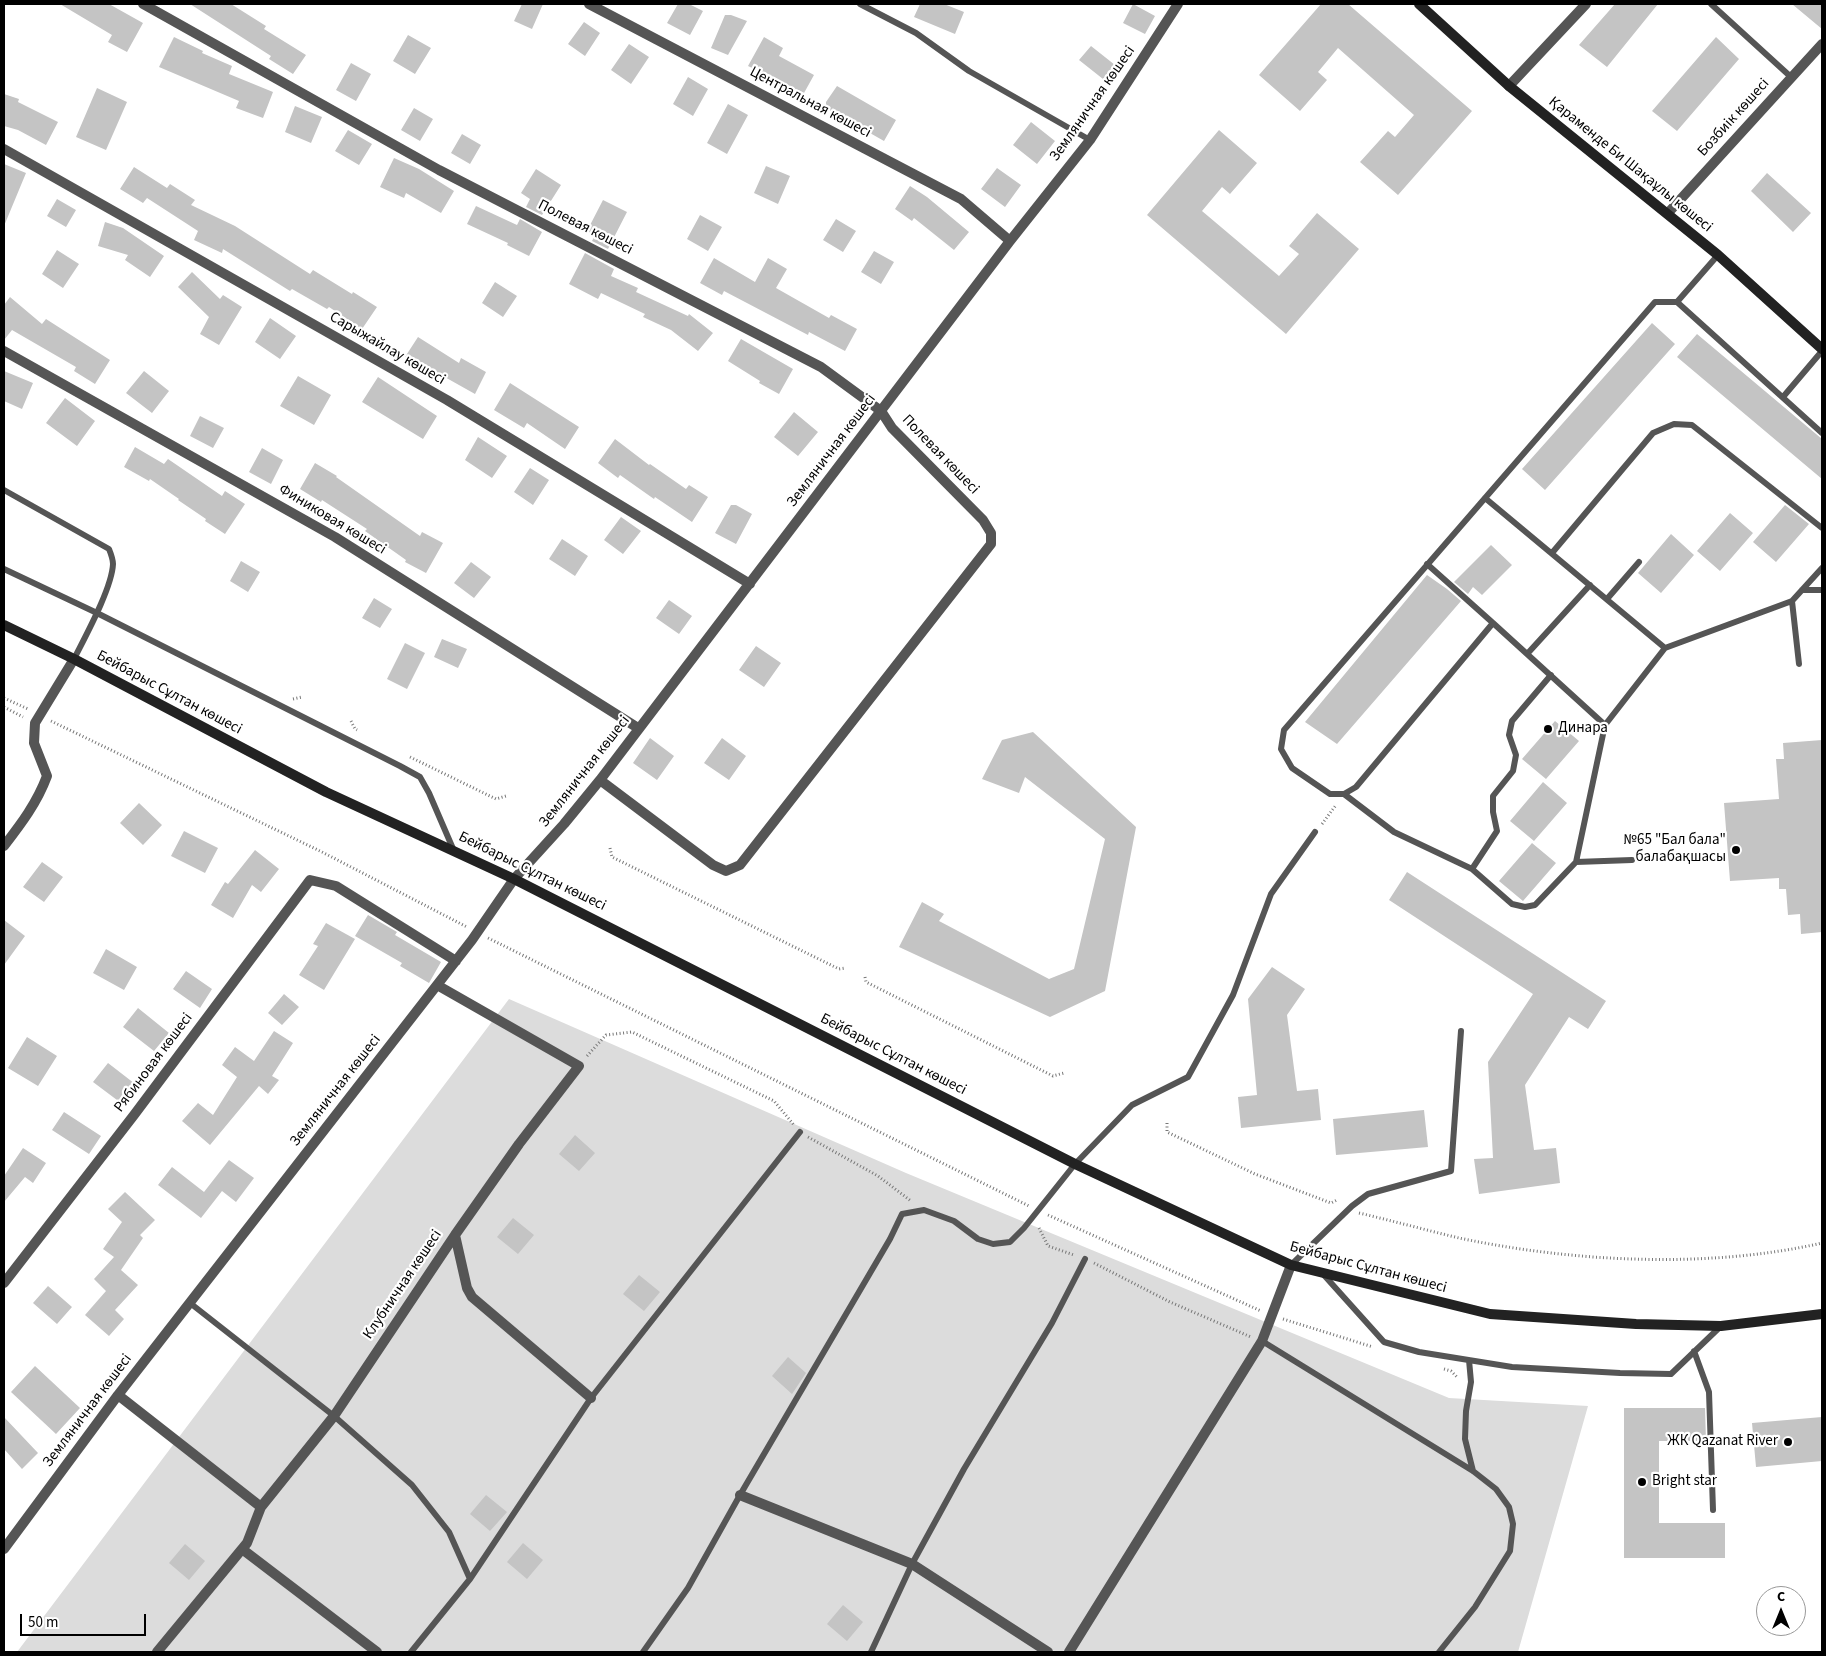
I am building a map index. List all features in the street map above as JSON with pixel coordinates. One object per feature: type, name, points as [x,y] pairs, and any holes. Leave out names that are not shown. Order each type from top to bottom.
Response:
[{"type":"street","name":"Полевая көшесі","points":[[142,4],[439,170],[821,367],[880,411],[892,428],[983,520],[991,533],[991,544],[740,865],[726,871],[713,865],[600,780]]},
{"type":"street","name":"Центральная көшесі","points":[[589,4],[961,199],[1010,241]]},
{"type":"street","name":"Земляничная көшесі","points":[[4,1550],[118,1395],[478,933],[514,879],[564,824],[600,780],[1010,241],[1090,140],[1178,4]]},
{"type":"street","name":"Қараменде Би Шақаұлы көшесі","points":[[1419,4],[1509,86],[1718,256],[1822,350]]},
{"type":"street","points":[[1509,86],[1586,4]]},
{"type":"street","name":"Бозбиік көшесі","points":[[1668,214],[1822,44]]},
{"type":"street","name":"Сарыжайлау көшесі","points":[[4,149],[447,400],[750,584]]},
{"type":"street","name":"Финиковая көшесі","points":[[4,350],[335,537],[638,728]]},
{"type":"street","name":"Бейбарыс Сұлтан көшесі","points":[[4,624],[326,792],[514,879],[1075,1164],[1291,1265],[1490,1314],[1636,1324],[1721,1326],[1822,1314]]},
{"type":"street","points":[[4,846],[30,812],[47,776],[34,743],[38,719],[74,659]]},
{"type":"street","name":"Рябиновая көшесі","points":[[4,1283],[134,1115],[310,880],[336,886],[456,961]]},
{"type":"street","points":[[436,985],[579,1066]]},
{"type":"street","name":"Клубничная көшесі","points":[[157,1652],[247,1543],[261,1507],[334,1416],[455,1235],[519,1144],[579,1066]]},
{"type":"street","points":[[455,1235],[467,1288],[472,1297],[591,1398]]},
{"type":"street","points":[[1069,1652],[1262,1341],[1291,1265]]},
{"type":"street","points":[[118,1395],[261,1507]]},
{"type":"street","points":[[740,1495],[912,1564],[1048,1652]]},
{"type":"street","points":[[242,1549],[377,1652]]},
{"type":"lane","points":[[860,4],[916,33],[969,71],[1090,140]]},
{"type":"lane","points":[[1711,4],[1791,78]]},
{"type":"lane","points":[[1677,302],[1718,256]]},
{"type":"lane","points":[[1493,623],[1356,787],[1344,794],[1330,794],[1292,768],[1281,748],[1284,730],[1655,302],[1677,302],[1822,433]]},
{"type":"lane","points":[[1783,397],[1822,350]]},
{"type":"lane","points":[[1552,554],[1653,433],[1674,424],[1692,425],[1822,528]]},
{"type":"lane","points":[[4,490],[109,549],[113,562],[112,571],[97,613],[74,659]]},
{"type":"lane","points":[[1485,498],[1666,648]]},
{"type":"lane","points":[[1607,599],[1639,562]]},
{"type":"lane","points":[[1428,564],[1605,725]]},
{"type":"lane","points":[[1344,794],[1394,832],[1472,869],[1512,904],[1525,907],[1535,905],[1576,862],[1605,725],[1666,648],[1792,601],[1822,568]]},
{"type":"lane","points":[[4,569],[97,613],[420,777],[454,851]]},
{"type":"lane","points":[[1528,653],[1590,584]]},
{"type":"lane","points":[[1802,590],[1822,590]]},
{"type":"lane","points":[[1792,601],[1799,664]]},
{"type":"lane","points":[[1472,869],[1497,830],[1493,812],[1493,796],[1513,771],[1516,755],[1509,735],[1512,721],[1552,675]]},
{"type":"lane","points":[[642,1652],[688,1588],[740,1495],[880,1256],[902,1214],[924,1210],[954,1221],[978,1239],[993,1244],[1010,1242],[1034,1218],[1075,1164],[1132,1105],[1188,1077],[1233,995],[1270,894],[1315,832]]},
{"type":"lane","points":[[1576,862],[1632,860]]},
{"type":"lane","points":[[1291,1265],[1352,1206],[1368,1194],[1451,1171],[1461,1032]]},
{"type":"lane","points":[[411,1652],[470,1579],[591,1398],[800,1132]]},
{"type":"lane","points":[[871,1652],[912,1564],[964,1469],[1052,1322],[1085,1259]]},
{"type":"lane","points":[[1323,1273],[1384,1342],[1419,1352],[1512,1367],[1671,1374],[1721,1326]]},
{"type":"lane","points":[[190,1303],[334,1416],[412,1484],[449,1532],[470,1579]]},
{"type":"lane","points":[[1262,1341],[1473,1471],[1496,1489],[1508,1507],[1513,1524],[1510,1551],[1476,1607],[1439,1652]]},
{"type":"lane","points":[[1694,1351],[1709,1392],[1713,1510]]},
{"type":"lane","points":[[1469,1360],[1472,1382],[1466,1411],[1465,1439],[1473,1471]]},
{"type":"path","points":[[4,698],[38,719]]},
{"type":"path","points":[[4,707],[38,719],[322,852],[478,933],[1039,1211],[1272,1316],[1376,1348]]},
{"type":"path","points":[[351,721],[355,729],[364,734]]},
{"type":"path","points":[[408,756],[496,799],[506,796]]},
{"type":"path","points":[[1315,832],[1344,794]]},
{"type":"path","points":[[610,848],[612,857],[839,969],[846,968]]},
{"type":"path","points":[[865,977],[866,982],[1053,1076],[1064,1073]]},
{"type":"path","points":[[579,1066],[606,1034],[632,1032],[774,1101],[800,1132],[878,1176],[924,1210]]},
{"type":"path","points":[[1167,1123],[1167,1132],[1255,1174],[1330,1203],[1336,1200]]},
{"type":"path","points":[[1358,1208],[1359,1213],[1460,1238],[1552,1252],[1638,1259],[1729,1257],[1822,1243]]},
{"type":"path","points":[[1034,1218],[1048,1246],[1085,1259],[1170,1302],[1262,1341]]},
{"type":"path","points":[[1442,1368],[1451,1371],[1458,1378]]},
{"type":"shaded area","points":[[509,999],[906,1173],[1449,1398],[1588,1406],[1518,1652],[17,1652]]},
{"type":"building","points":[[60,4],[109,4],[143,23],[127,52],[108,42],[112,35]]},
{"type":"building","points":[[190,4],[231,4],[266,26],[264,29],[306,55],[293,74],[269,59],[271,56]]},
{"type":"building","points":[[522,4],[543,4],[532,29],[514,21]]},
{"type":"building","points":[[678,4],[689,4],[703,11],[690,35],[667,23]]},
{"type":"building","points":[[920,4],[944,4],[964,12],[955,34],[914,17]]},
{"type":"building","points":[[1133,4],[1155,16],[1145,34],[1123,23]]},
{"type":"building","points":[[1321,4],[1348,4],[1472,111],[1398,195],[1360,162],[1388,131],[1395,137],[1414,115],[1338,48],[1318,72],[1327,80],[1300,111],[1259,75]]},
{"type":"building","points":[[1615,4],[1658,4],[1607,67],[1579,45]]},
{"type":"building","points":[[1792,4],[1822,4],[1822,29]]},
{"type":"building","points":[[725,15],[731,15],[747,21],[728,55],[711,48]]},
{"type":"building","points":[[584,22],[600,33],[585,56],[568,44]]},
{"type":"building","points":[[408,35],[431,48],[415,74],[393,61]]},
{"type":"building","points":[[174,37],[203,51],[202,53],[232,66],[229,74],[273,92],[263,118],[236,108],[239,101],[159,67]]},
{"type":"building","points":[[764,37],[783,48],[779,56],[814,75],[804,93],[748,66]]},
{"type":"building","points":[[1716,37],[1739,59],[1677,131],[1652,111]]},
{"type":"building","points":[[629,44],[649,57],[631,84],[611,70]]},
{"type":"building","points":[[1091,46],[1115,65],[1103,79],[1079,60]]},
{"type":"building","points":[[351,63],[371,74],[356,101],[336,90]]},
{"type":"building","points":[[688,77],[708,89],[693,116],[673,104]]},
{"type":"building","points":[[837,86],[896,120],[884,141],[826,108],[826,102]]},
{"type":"building","points":[[97,88],[127,102],[106,150],[76,137]]},
{"type":"building","points":[[4,94],[19,99],[18,102],[58,122],[46,145],[18,130],[4,126]]},
{"type":"building","points":[[728,104],[748,115],[727,154],[707,143]]},
{"type":"building","points":[[295,106],[322,117],[311,143],[285,132]]},
{"type":"building","points":[[414,108],[433,119],[420,141],[401,130]]},
{"type":"building","points":[[1031,122],[1055,141],[1037,164],[1013,145]]},
{"type":"building","points":[[348,130],[372,144],[359,165],[335,151]]},
{"type":"building","points":[[1219,130],[1257,163],[1230,194],[1222,187],[1202,211],[1279,276],[1299,254],[1289,246],[1317,213],[1359,249],[1286,334],[1147,215]]},
{"type":"building","points":[[462,134],[481,145],[470,164],[451,153]]},
{"type":"building","points":[[394,158],[419,169],[454,191],[441,213],[406,193],[404,198],[380,187]]},
{"type":"building","points":[[4,164],[26,173],[4,226]]},
{"type":"building","points":[[766,166],[790,176],[778,204],[754,193]]},
{"type":"building","points":[[134,167],[167,188],[170,184],[195,200],[191,205],[235,226],[310,274],[313,270],[377,307],[362,329],[329,307],[327,309],[292,289],[290,291],[223,249],[222,253],[194,240],[198,231],[147,198],[143,203],[120,189]]},
{"type":"building","points":[[997,168],[1021,185],[1005,207],[981,189]]},
{"type":"building","points":[[536,169],[561,185],[542,215],[526,207],[530,199],[521,193]]},
{"type":"building","points":[[1767,173],[1811,213],[1793,232],[1751,191]]},
{"type":"building","points":[[910,186],[927,197],[969,232],[954,250],[914,218],[912,221],[895,209]]},
{"type":"building","points":[[57,199],[76,210],[66,227],[47,216]]},
{"type":"building","points":[[603,200],[627,212],[608,249],[592,241],[595,235],[587,231]]},
{"type":"building","points":[[476,206],[517,225],[520,219],[542,232],[529,256],[507,245],[508,243],[467,224]]},
{"type":"building","points":[[700,215],[722,227],[708,251],[687,239]]},
{"type":"building","points":[[836,219],[856,231],[843,252],[823,240]]},
{"type":"building","points":[[105,222],[123,228],[164,256],[150,277],[125,260],[128,255],[98,246]]},
{"type":"building","points":[[57,250],[79,264],[63,288],[42,274]]},
{"type":"building","points":[[874,251],[894,262],[881,284],[861,272]]},
{"type":"building","points":[[585,253],[614,269],[611,276],[638,288],[636,292],[688,316],[689,314],[713,333],[698,351],[671,330],[643,317],[645,314],[601,293],[598,299],[569,284]]},
{"type":"building","points":[[714,258],[755,282],[768,258],[787,269],[776,288],[829,318],[831,315],[857,329],[845,351],[809,332],[808,335],[724,291],[722,295],[700,283]]},
{"type":"building","points":[[192,272],[220,299],[223,295],[242,307],[219,345],[200,334],[209,317],[178,287]]},
{"type":"building","points":[[495,282],[517,296],[503,317],[482,303]]},
{"type":"building","points":[[10,297],[42,324],[46,319],[110,360],[95,384],[74,371],[76,367],[12,330],[4,340],[4,305]]},
{"type":"building","points":[[270,318],[296,336],[280,359],[255,342]]},
{"type":"building","points":[[1652,323],[1675,344],[1545,490],[1522,469]]},
{"type":"building","points":[[1697,334],[1822,439],[1822,479],[1677,357]]},
{"type":"building","points":[[418,337],[459,363],[461,358],[486,372],[475,394],[434,371],[432,374],[405,357]]},
{"type":"building","points":[[741,339],[793,369],[779,394],[759,383],[760,381],[728,361]]},
{"type":"building","points":[[4,371],[33,383],[22,409],[4,401]]},
{"type":"building","points":[[144,371],[169,391],[152,413],[126,393]]},
{"type":"building","points":[[298,376],[331,395],[314,425],[280,406]]},
{"type":"building","points":[[378,377],[437,416],[423,439],[362,402]]},
{"type":"building","points":[[510,383],[579,427],[565,449],[527,423],[524,428],[494,410]]},
{"type":"building","points":[[65,398],[95,421],[77,446],[46,423]]},
{"type":"building","points":[[794,412],[818,432],[798,456],[774,437]]},
{"type":"building","points":[[200,416],[224,428],[213,448],[190,436]]},
{"type":"building","points":[[478,437],[507,456],[492,478],[465,460]]},
{"type":"building","points":[[615,439],[649,465],[686,489],[689,485],[708,497],[692,522],[655,497],[654,499],[620,475],[618,478],[598,463]]},
{"type":"building","points":[[135,447],[164,464],[168,459],[222,496],[225,491],[245,504],[225,534],[150,479],[149,481],[124,467]]},
{"type":"building","points":[[262,448],[283,460],[271,484],[249,472]]},
{"type":"building","points":[[315,463],[337,476],[420,536],[422,532],[443,543],[426,573],[405,562],[406,560],[365,531],[367,529],[322,500],[321,502],[300,489]]},
{"type":"building","points":[[530,468],[549,480],[533,505],[514,492]]},
{"type":"building","points":[[731,505],[736,505],[752,514],[736,544],[715,533]]},
{"type":"building","points":[[1785,505],[1809,524],[1776,562],[1753,542]]},
{"type":"building","points":[[1730,513],[1753,533],[1720,571],[1697,551]]},
{"type":"building","points":[[621,517],[641,531],[623,554],[604,540]]},
{"type":"building","points":[[1671,534],[1694,555],[1661,593],[1638,573]]},
{"type":"building","points":[[562,539],[588,556],[575,576],[549,559]]},
{"type":"building","points":[[1491,545],[1512,565],[1482,595],[1473,587],[1468,594],[1454,582]]},
{"type":"building","points":[[241,561],[260,572],[248,592],[230,581]]},
{"type":"building","points":[[471,562],[491,577],[474,598],[454,583]]},
{"type":"building","points":[[1427,575],[1461,601],[1337,744],[1305,722]]},
{"type":"building","points":[[374,598],[392,609],[380,628],[362,618]]},
{"type":"building","points":[[669,600],[692,616],[679,634],[656,618]]},
{"type":"building","points":[[442,639],[467,649],[458,668],[434,657]]},
{"type":"building","points":[[405,643],[425,653],[407,689],[387,679]]},
{"type":"building","points":[[756,646],[781,663],[764,687],[739,670]]},
{"type":"building","points":[[1555,721],[1579,741],[1546,779],[1522,759]]},
{"type":"building","points":[[1033,732],[1136,827],[1105,991],[1050,1017],[899,947],[922,902],[944,914],[939,921],[1049,979],[1074,969],[1105,839],[1025,777],[1019,793],[982,779],[1002,740]]},
{"type":"building","points":[[650,738],[674,756],[657,780],[633,763]]},
{"type":"building","points":[[722,738],[746,756],[729,780],[704,763]]},
{"type":"building","points":[[1822,740],[1822,932],[1801,934],[1800,914],[1788,915],[1786,889],[1779,889],[1779,878],[1730,881],[1724,803],[1779,799],[1776,759],[1784,759],[1783,743]]},
{"type":"building","points":[[1543,782],[1567,803],[1534,841],[1510,821]]},
{"type":"building","points":[[139,803],[162,825],[143,845],[120,823]]},
{"type":"building","points":[[184,831],[218,848],[205,873],[171,856]]},
{"type":"building","points":[[1532,843],[1556,863],[1523,901],[1499,881]]},
{"type":"building","points":[[255,850],[279,869],[261,892],[252,885],[233,918],[211,905],[225,882],[228,884]]},
{"type":"building","points":[[42,862],[63,877],[44,902],[23,887]]},
{"type":"building","points":[[1407,872],[1606,1001],[1588,1029],[1569,1017],[1525,1085],[1534,1150],[1556,1148],[1560,1183],[1479,1194],[1474,1159],[1493,1158],[1488,1062],[1533,994],[1389,900]]},
{"type":"building","points":[[368,915],[397,932],[395,935],[441,962],[429,983],[400,966],[402,963],[355,936]]},
{"type":"building","points":[[4,920],[25,936],[4,965]]},
{"type":"building","points":[[326,923],[355,939],[324,990],[299,975],[318,946],[313,944]]},
{"type":"building","points":[[106,949],[137,967],[124,990],[93,973]]},
{"type":"building","points":[[1272,967],[1305,989],[1287,1015],[1297,1091],[1318,1089],[1321,1120],[1241,1128],[1238,1097],[1257,1095],[1248,999]]},
{"type":"building","points":[[186,971],[212,989],[200,1008],[173,989]]},
{"type":"building","points":[[284,994],[299,1007],[282,1025],[268,1013]]},
{"type":"building","points":[[138,1008],[169,1033],[154,1051],[123,1027]]},
{"type":"building","points":[[274,1031],[293,1043],[272,1076],[279,1080],[268,1094],[259,1086],[210,1145],[182,1121],[198,1103],[213,1115],[237,1077],[222,1065],[235,1047],[254,1061]]},
{"type":"building","points":[[27,1037],[57,1056],[38,1086],[8,1068]]},
{"type":"building","points":[[108,1063],[139,1087],[125,1106],[93,1082]]},
{"type":"building","points":[[1424,1110],[1428,1147],[1336,1155],[1333,1119]]},
{"type":"building","points":[[64,1112],[101,1136],[89,1154],[52,1130]]},
{"type":"building","points":[[575,1135],[595,1153],[579,1171],[559,1154]]},
{"type":"building","points":[[23,1148],[46,1163],[33,1183],[25,1177],[4,1202],[4,1176]]},
{"type":"building","points":[[229,1160],[254,1178],[236,1202],[222,1191],[201,1218],[158,1185],[172,1167],[204,1192]]},
{"type":"building","points":[[125,1192],[155,1220],[140,1235],[143,1238],[121,1270],[138,1285],[115,1310],[124,1319],[109,1336],[85,1315],[106,1291],[94,1279],[114,1257],[103,1249],[122,1222],[108,1209]]},
{"type":"building","points":[[513,1218],[534,1235],[518,1254],[497,1237]]},
{"type":"building","points":[[639,1275],[660,1292],[644,1311],[623,1294]]},
{"type":"building","points":[[48,1286],[72,1307],[57,1324],[33,1303]]},
{"type":"building","points":[[788,1357],[806,1373],[792,1394],[772,1376]]},
{"type":"building","points":[[35,1366],[80,1408],[56,1434],[11,1392]]},
{"type":"building","name":"Bright star","points":[[1624,1408],[1705,1408],[1706,1441],[1659,1441],[1659,1523],[1725,1523],[1725,1558],[1624,1558]]},
{"type":"building","points":[[4,1417],[38,1453],[22,1469],[4,1449]]},
{"type":"building","name":"ЖК Qazanat River","points":[[1822,1417],[1822,1461],[1756,1467],[1752,1423]]},
{"type":"building","points":[[486,1495],[507,1512],[490,1531],[470,1514]]},
{"type":"building","points":[[523,1543],[543,1560],[527,1579],[507,1562]]},
{"type":"building","points":[[185,1544],[205,1561],[189,1580],[169,1563]]},
{"type":"building","points":[[843,1605],[863,1622],[847,1641],[827,1624]]},
{"type":"place","name":"Динара","points":[[1548,729]]},
{"type":"place","name":"№65 \"Бал бала\" балабақшасы","points":[[1736,850]]},
{"type":"place","name":"ЖК Qazanat River","points":[[1788,1442]]},
{"type":"place","name":"Bright star","points":[[1642,1482]]}]
